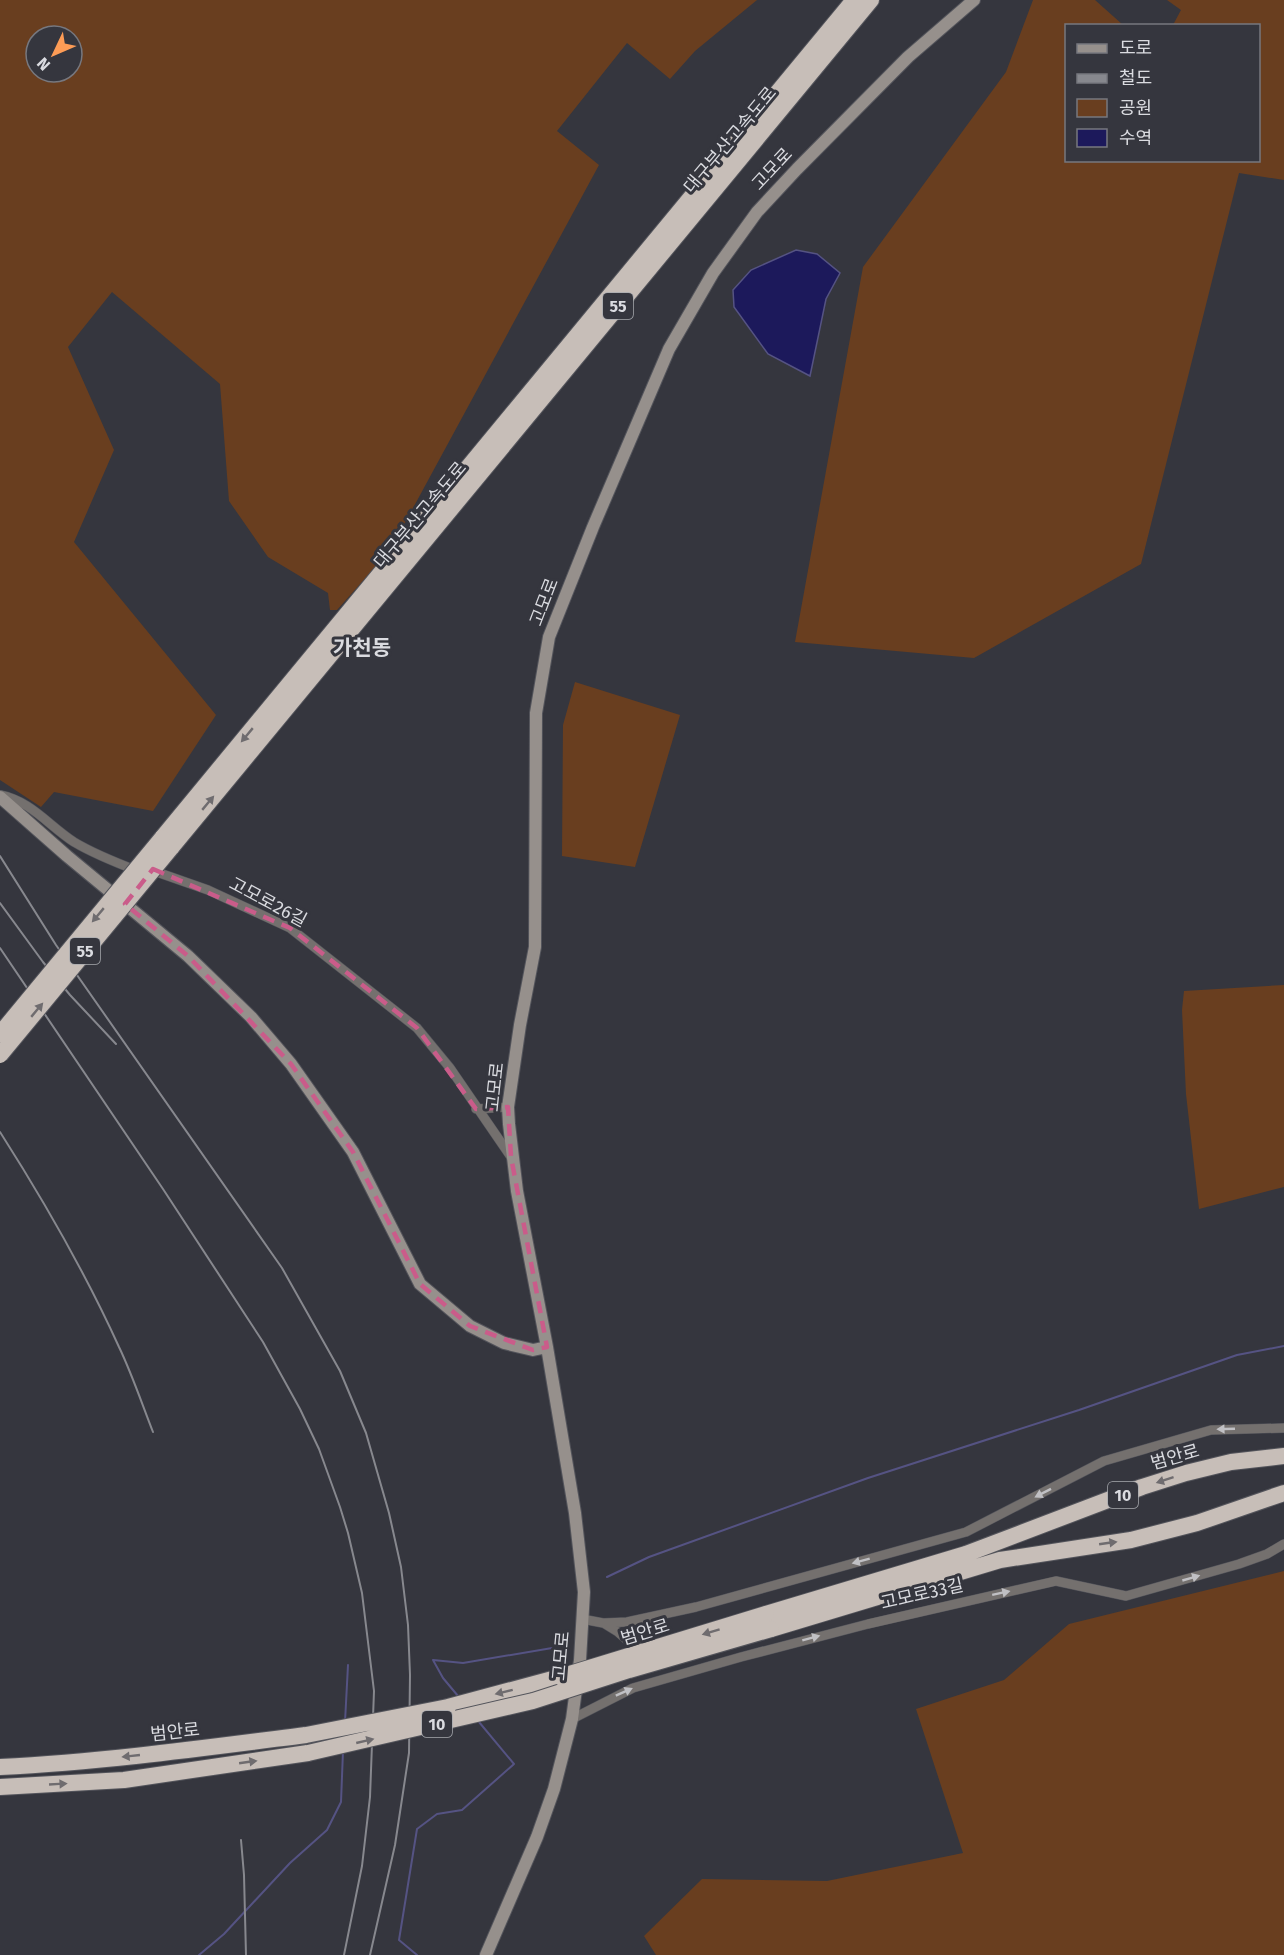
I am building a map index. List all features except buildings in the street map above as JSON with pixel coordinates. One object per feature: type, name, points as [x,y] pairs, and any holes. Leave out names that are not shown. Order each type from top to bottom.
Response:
[{"type":"highway","name":"대구부산고속도로","points":[[361,608],[854,0]]},
{"type":"highway","name":"대구부산고속도로","points":[[0,1055],[167,843],[361,608],[871,0]]},
{"type":"highway","name":"대구부산고속도로","points":[[0,1034],[167,843]]},
{"type":"highway","name":"범안로","points":[[0,1787],[124,1780],[308,1753],[533,1701],[966,1554],[1142,1487],[1232,1461],[1284,1456]]},
{"type":"highway","name":"10","points":[[769,1622],[1000,1560],[1131,1540],[1197,1523],[1284,1493]]},
{"type":"highway","name":"범안로","points":[[0,1767],[189,1750],[306,1736],[448,1707],[769,1622]]},
{"type":"main road","name":"고모로","points":[[486,1955],[537,1837],[554,1789],[572,1719],[580,1660],[584,1592],[575,1513],[547,1347],[511,1157],[508,1107],[520,1025],[535,947],[536,713],[549,637],[669,348],[733,243],[757,212],[836,128],[908,57],[974,0]]},
{"type":"main road","points":[[0,796],[67,856],[188,956],[251,1017],[291,1064],[353,1152],[420,1284],[470,1326],[504,1343],[533,1350],[547,1347]]},
{"type":"street","name":"고모로26길","points":[[0,796],[13,797],[38,813],[74,842],[120,864],[146,873],[152,869],[208,890],[290,928],[417,1028],[450,1068],[511,1157]]},
{"type":"street","points":[[476,1109],[508,1107]]},
{"type":"street","points":[[582,1619],[603,1623],[651,1618],[966,1532],[1104,1461],[1211,1430],[1284,1428]]},
{"type":"street","name":"고모로33길","points":[[572,1719],[620,1693],[849,1628],[1056,1581],[1126,1596],[1239,1564],[1267,1554],[1284,1544]]},
{"type":"street","points":[[636,1648],[636,1638],[640,1630],[651,1618]]},
{"type":"street","points":[[603,1623],[618,1632],[652,1662],[674,1676]]},
{"type":"highlighted area","points":[[153,869],[290,928],[417,1028],[476,1109],[508,1107],[511,1157],[547,1347],[533,1350],[470,1326],[420,1284],[353,1152],[291,1064],[188,956],[125,904]]},
{"type":"green space","points":[[0,0],[757,0],[695,51],[670,79],[627,43],[557,131],[599,165],[400,532],[385,556],[337,610],[330,610],[328,593],[268,557],[229,501],[220,384],[112,292],[68,347],[114,450],[74,542],[216,715],[153,811],[54,792],[41,807],[0,780]]},
{"type":"green space","points":[[1033,0],[1095,0],[1122,24],[1065,24],[1065,162],[1260,162],[1260,24],[1174,24],[1181,10],[1167,0],[1284,0],[1284,180],[1239,173],[1141,564],[974,658],[795,642],[863,267],[1006,72]]},
{"type":"green space","points":[[575,682],[680,715],[635,867],[562,856],[563,725]]},
{"type":"green space","points":[[1284,985],[1284,1187],[1199,1209],[1186,1094],[1182,1010],[1184,991]]},
{"type":"green space","points":[[1284,1571],[1284,1955],[656,1955],[644,1936],[702,1879],[827,1881],[963,1853],[916,1709],[1004,1680],[1069,1624]]},
{"type":"water","points":[[796,250],[817,254],[840,273],[826,299],[810,376],[768,354],[734,307],[733,290],[751,270]]},
{"type":"waterway","points":[[607,1577],[649,1557],[868,1478],[1079,1410],[1237,1355],[1284,1346]]},
{"type":"waterway","points":[[433,1660],[463,1663],[558,1647]]},
{"type":"waterway","points":[[433,1660],[443,1678],[458,1696]]},
{"type":"waterway","points":[[345,1722],[348,1665]]},
{"type":"waterway","points":[[417,1955],[399,1940],[417,1829],[437,1814],[462,1810],[514,1764],[479,1722]]},
{"type":"waterway","points":[[199,1955],[224,1934],[290,1863],[327,1830],[341,1802],[343,1751]]},
{"type":"railway","points":[[0,856],[56,945],[282,1268],[340,1371],[366,1433],[389,1513],[401,1567],[408,1625],[410,1675],[409,1753],[395,1845],[370,1955]]},
{"type":"railway","points":[[0,903],[70,995],[116,1044]]},
{"type":"railway","points":[[0,948],[263,1342],[319,1449],[340,1507],[362,1593],[374,1691],[370,1797],[362,1866],[344,1955]]},
{"type":"railway","points":[[0,1132],[48,1211],[92,1291],[124,1357],[153,1432]]},
{"type":"railway","points":[[241,1840],[246,1955]]},
{"type":"district","name":"가천동","points":[[362,648]]}]
